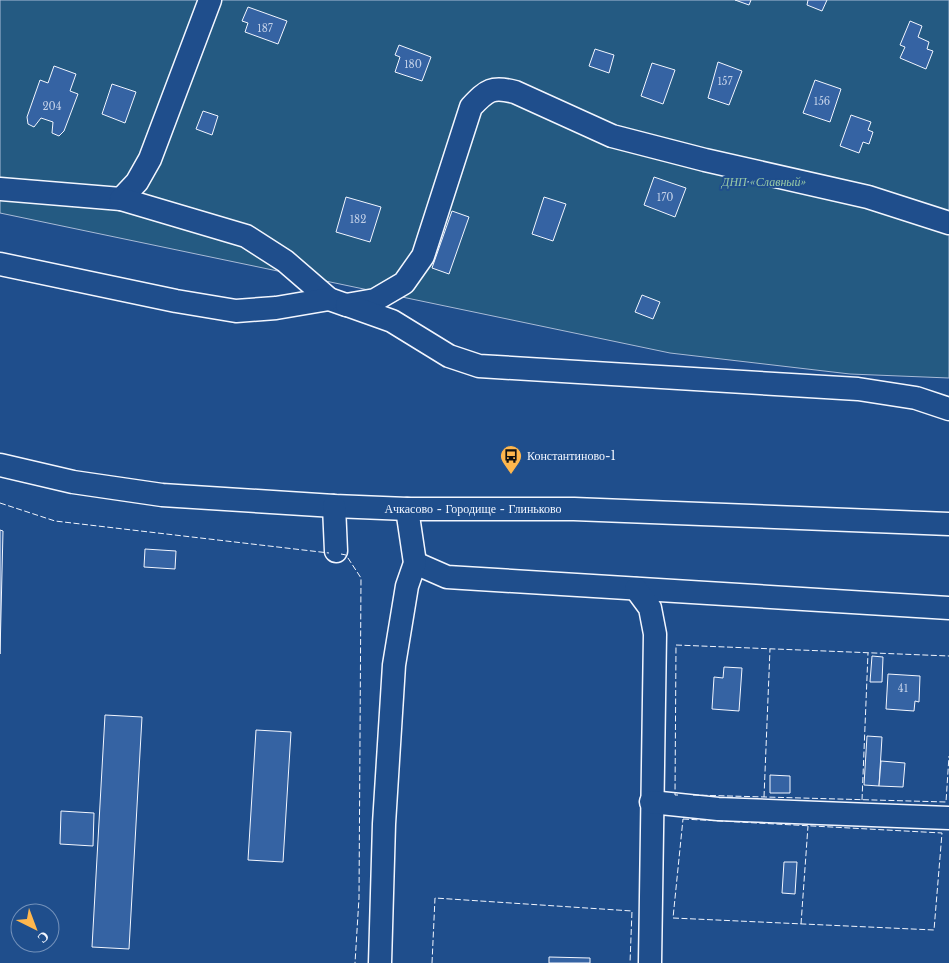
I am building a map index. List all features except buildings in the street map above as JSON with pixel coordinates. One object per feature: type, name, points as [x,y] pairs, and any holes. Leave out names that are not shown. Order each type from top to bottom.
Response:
[{"type":"street","points":[[121,199],[137,182],[150,159],[210,0]]},
{"type":"street","points":[[0,264],[176,301],[236,311],[375,300],[404,283],[423,256],[471,107],[484,94],[498,88],[515,92],[612,136],[706,160],[868,197],[949,222]]},
{"type":"street","points":[[0,189],[121,199],[246,236],[285,261],[338,302],[392,321],[449,356],[479,366],[858,389],[916,398],[949,409]]},
{"type":"street","name":"Ачкасово - Городище - Глиньково","points":[[0,465],[73,482],[162,495],[334,506],[406,509],[574,509],[949,524]]},
{"type":"street","points":[[334,506],[336,551]]},
{"type":"street","points":[[380,963],[384,824],[394,665],[406,586],[415,563],[406,509]]},
{"type":"street","points":[[415,563],[446,577],[949,608]]},
{"type":"street","points":[[636,589],[650,608],[655,634],[650,963]]},
{"type":"street","points":[[651,802],[718,808],[949,818]]},
{"type":"green space","name":"ДНП «Славный»","points":[[0,0],[949,0],[949,378],[850,374],[670,353],[0,213]]},
{"type":"fence","points":[[0,503],[55,521],[329,553]]},
{"type":"fence","points":[[341,554],[346,555],[361,578],[359,898],[355,963]]},
{"type":"fence","points":[[678,795],[675,795],[676,645],[949,656]]},
{"type":"fence","points":[[764,797],[770,649]]},
{"type":"fence","points":[[862,800],[868,653]]},
{"type":"fence","points":[[693,795],[946,802],[949,756]]},
{"type":"fence","points":[[683,819],[942,833],[934,930],[673,918],[683,819]]},
{"type":"fence","points":[[801,924],[808,826]]},
{"type":"fence","points":[[432,963],[435,898],[632,911],[630,963]]},
{"type":"place","name":"Константиново-1","points":[[511,475]]}]
